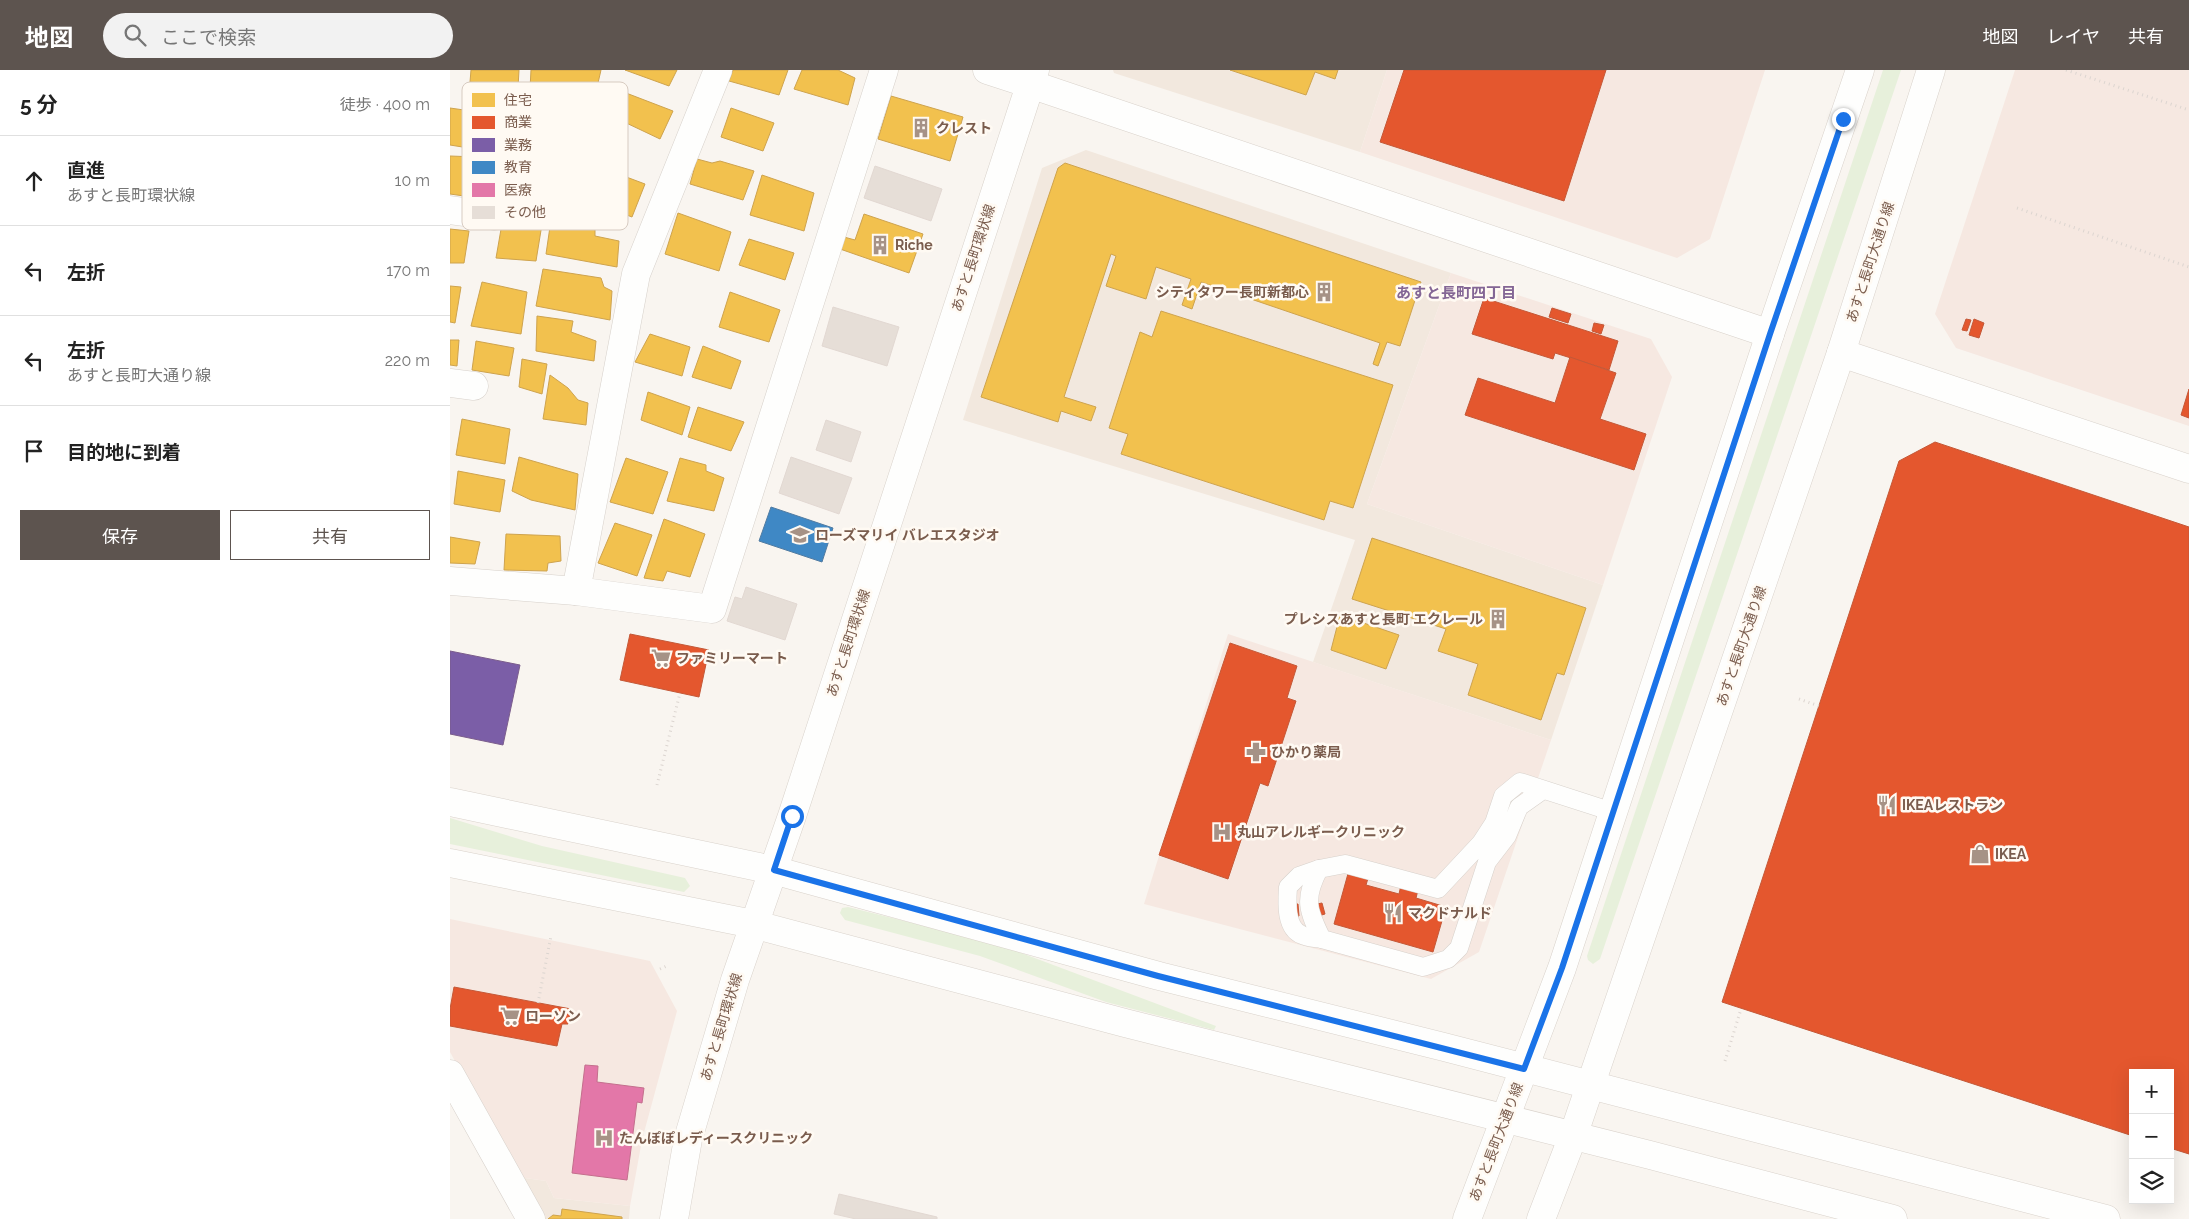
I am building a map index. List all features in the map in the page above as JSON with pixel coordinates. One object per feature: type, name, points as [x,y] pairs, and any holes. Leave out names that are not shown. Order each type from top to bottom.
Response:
[{"type":"street","points":[[576,591],[636,274],[718,70]]},
{"type":"street","points":[[450,581],[576,591],[712,609],[884,70]]},
{"type":"street","points":[[987,70],[1033,77],[1770,334]]},
{"type":"street","name":"あすと長町大通り線","points":[[1467,1219],[1562,968],[1770,334],[1860,70]]},
{"type":"street","name":"あすと長町大通り線","points":[[1541,1219],[1573,1136],[1841,353],[1930,70]]},
{"type":"street","name":"あすと長町環状線","points":[[674,1219],[690,1134],[753,924],[774,870],[1033,77]]},
{"type":"street","points":[[1841,353],[2189,469]]},
{"type":"street","points":[[450,802],[774,870],[1158,976],[2106,1219]]},
{"type":"street","points":[[450,863],[753,924],[1126,1023],[1893,1219]]},
{"type":"street","points":[[450,1074],[531,1219]]},
{"type":"lane","points":[[1543,790],[1519,807],[1507,836],[1487,862],[1459,948],[1448,959],[1423,967],[1322,939],[1309,912],[1311,885],[1319,869],[1344,864],[1438,890],[1481,843],[1494,823],[1503,796],[1520,782],[1613,812]]},
{"type":"path","points":[[2066,70],[2189,110]]},
{"type":"path","points":[[2017,208],[2189,267]]},
{"type":"path","points":[[657,785],[680,693]]},
{"type":"path","points":[[1799,699],[1819,706]]},
{"type":"path","points":[[538,1003],[551,936]]},
{"type":"path","points":[[660,969],[669,965]]},
{"type":"path","points":[[1725,1061],[1741,1009]]},
{"type":"shaded area","points":[[1113,70],[1387,70],[1360,152],[1114,73]]},
{"type":"shaded area","points":[[1387,70],[1765,70],[1710,239],[1677,258],[1360,152]]},
{"type":"shaded area","points":[[2015,70],[2189,70],[2189,426],[1956,348],[1935,314]]},
{"type":"shaded area","points":[[1086,150],[1451,273],[1367,504],[1603,585],[1551,740],[1313,662],[1355,540],[963,420],[1042,168]]},
{"type":"shaded area","points":[[1451,273],[1651,339],[1672,377],[1603,585],[1367,504]]},
{"type":"shaded area","points":[[1228,634],[1551,740],[1479,952],[1431,979],[1144,904]]},
{"type":"shaded area","points":[[450,919],[650,961],[677,1011],[642,1140],[630,1206],[554,1198],[546,1181],[518,1177],[450,1052]]},
{"type":"shaded area","points":[[518,1177],[546,1181],[554,1198],[630,1206],[629,1219],[544,1219],[544,1216]]},
{"type":"green space","points":[[1883,70],[1901,70],[1600,959],[1593,964],[1588,960],[1587,956]]},
{"type":"green space","points":[[450,818],[542,846],[685,878],[690,886],[684,892],[450,844]]},
{"type":"green space","points":[[848,907],[997,944],[1216,1026],[1214,1030],[1106,1002],[980,956],[845,920],[840,913],[842,908]]},
{"type":"building: 住宅","points":[[471,70],[519,70],[518,82],[470,82]]},
{"type":"building: 住宅","points":[[531,70],[601,70],[598,82],[530,82]]},
{"type":"building: 住宅","points":[[625,70],[677,70],[669,86]]},
{"type":"building: 住宅","points":[[733,70],[788,70],[779,95],[729,81]]},
{"type":"building: 住宅","points":[[802,70],[838,70],[855,78],[848,105],[794,89]]},
{"type":"building: 住宅","points":[[1230,70],[1338,70],[1335,79],[1315,72],[1306,95]]},
{"type":"building: 住宅","points":[[628,94],[673,111],[660,139],[628,124]]},
{"type":"building: 住宅","name":"クレスト","points":[[891,96],[963,117],[950,161],[878,139]]},
{"type":"building: 住宅","points":[[450,108],[462,110],[462,147],[450,145]]},
{"type":"building: 住宅","points":[[731,108],[774,123],[763,151],[721,137]]},
{"type":"building: 住宅","points":[[450,156],[462,156],[462,196],[450,194]]},
{"type":"building: 住宅","points":[[697,159],[712,163],[720,161],[754,171],[743,200],[690,184]]},
{"type":"building: 住宅","name":"シティタワー長町新都心","points":[[1065,163],[1421,282],[1400,346],[1387,342],[1378,366],[1373,364],[1380,343],[1201,282],[1192,309],[1182,305],[1191,279],[1156,267],[1146,299],[1106,286],[1116,256],[1111,254],[1064,397],[1096,407],[1091,421],[1061,411],[1058,422],[981,397],[1058,168]]},
{"type":"building: 住宅","points":[[762,175],[814,193],[804,231],[750,215]]},
{"type":"building: 住宅","points":[[628,178],[645,184],[632,217],[628,215]]},
{"type":"building: 住宅","points":[[678,213],[731,232],[719,271],[665,254]]},
{"type":"building: 住宅","name":"Riche","points":[[864,214],[923,234],[909,273],[840,249],[844,237],[855,240]]},
{"type":"building: 住宅","points":[[450,229],[469,231],[464,263],[450,263]]},
{"type":"building: 住宅","points":[[501,230],[541,230],[536,261],[496,258]]},
{"type":"building: 住宅","points":[[550,230],[595,230],[595,236],[619,241],[617,267],[546,254]]},
{"type":"building: 住宅","points":[[749,239],[794,253],[785,280],[739,265]]},
{"type":"building: 住宅","points":[[543,269],[601,278],[604,287],[612,291],[610,320],[536,306]]},
{"type":"building: 住宅","points":[[482,282],[527,292],[521,334],[471,326]]},
{"type":"building: 住宅","points":[[450,286],[461,287],[455,323],[450,322]]},
{"type":"building: 住宅","points":[[730,292],[780,310],[769,342],[719,327]]},
{"type":"building: 住宅","points":[[1161,311],[1393,385],[1353,508],[1330,501],[1324,520],[1121,454],[1128,434],[1109,428],[1140,332],[1152,337]]},
{"type":"building: 住宅","points":[[537,316],[573,321],[571,332],[596,341],[594,361],[536,351]]},
{"type":"building: 住宅","points":[[650,334],[690,347],[682,376],[635,362]]},
{"type":"building: 住宅","points":[[450,340],[459,340],[457,366],[450,365]]},
{"type":"building: 住宅","points":[[476,341],[514,348],[509,376],[472,370]]},
{"type":"building: 住宅","points":[[703,346],[741,361],[731,389],[692,377]]},
{"type":"building: 住宅","points":[[522,359],[547,364],[542,394],[519,387]]},
{"type":"building: 住宅","points":[[550,375],[568,388],[578,400],[588,403],[586,425],[543,419]]},
{"type":"building: 住宅","points":[[648,392],[690,407],[682,435],[641,420]]},
{"type":"building: 住宅","points":[[698,407],[744,422],[731,451],[688,437]]},
{"type":"building: 住宅","points":[[462,419],[510,429],[505,464],[456,455]]},
{"type":"building: 住宅","points":[[519,457],[578,474],[575,510],[531,500],[512,491]]},
{"type":"building: 住宅","points":[[626,458],[668,472],[653,514],[610,502]]},
{"type":"building: 住宅","points":[[680,458],[706,465],[706,471],[724,478],[714,511],[667,501]]},
{"type":"building: 住宅","points":[[458,471],[505,480],[500,512],[454,504]]},
{"type":"building: 住宅","points":[[664,519],[705,534],[690,577],[667,571],[663,581],[644,578]]},
{"type":"building: 住宅","points":[[615,523],[652,535],[637,576],[598,563]]},
{"type":"building: 住宅","points":[[506,534],[560,536],[561,561],[548,563],[547,571],[504,570]]},
{"type":"building: 住宅","points":[[450,537],[480,542],[475,564],[450,563]]},
{"type":"building: 住宅","name":"プレシスあすと長町 エクレール","points":[[1372,538],[1586,608],[1564,675],[1557,673],[1541,720],[1468,695],[1478,664],[1438,651],[1446,629],[1352,599]]},
{"type":"building: 住宅","points":[[1340,615],[1399,635],[1386,669],[1331,650]]},
{"type":"building: 住宅","points":[[562,1209],[622,1217],[622,1219],[548,1219],[553,1215],[561,1216]]},
{"type":"building: 商業","points":[[1404,70],[1606,70],[1564,201],[1380,142]]},
{"type":"building: 商業","points":[[1484,298],[1618,341],[1609,370],[1555,353],[1553,359],[1472,334]]},
{"type":"building: 商業","points":[[1552,308],[1571,314],[1568,323],[1549,317]]},
{"type":"building: 商業","points":[[1966,319],[1971,320],[1967,331],[1962,330]]},
{"type":"building: 商業","points":[[1974,319],[1984,323],[1979,338],[1969,335]]},
{"type":"building: 商業","points":[[1594,323],[1604,325],[1601,334],[1592,331]]},
{"type":"building: 商業","points":[[1570,357],[1616,373],[1600,419],[1646,434],[1634,470],[1465,415],[1478,378],[1555,403]]},
{"type":"building: 商業","points":[[2189,389],[2189,418],[2181,415]]},
{"type":"building: 商業","name":"IKEA","points":[[1935,442],[2189,527],[2189,1154],[2174,1149],[2174,1069],[2129,1069],[2129,1135],[1722,1002],[1899,461]]},
{"type":"building: 商業","points":[[630,634],[709,650],[699,697],[620,680]]},
{"type":"building: 商業","points":[[1230,643],[1297,666],[1287,698],[1296,701],[1268,786],[1260,783],[1228,879],[1159,855]]},
{"type":"building: 商業","points":[[1349,870],[1369,875],[1366,885],[1399,894],[1401,885],[1418,890],[1416,898],[1446,907],[1433,952],[1334,924]]},
{"type":"building: 商業","points":[[1322,903],[1325,914],[1315,917],[1312,905]]},
{"type":"building: 商業","points":[[1290,904],[1298,904],[1299,916],[1291,917]]},
{"type":"building: 商業","name":"ローソン","points":[[454,987],[571,1009],[568,1024],[562,1024],[557,1046],[450,1026],[450,1009]]},
{"type":"building: 業務","points":[[450,651],[520,665],[503,745],[450,734]]},
{"type":"building: 教育","points":[[771,507],[833,528],[822,562],[759,541]]},
{"type":"building: 医療","name":"たんぽぽレディースクリニック","points":[[585,1065],[598,1066],[597,1082],[644,1088],[642,1103],[637,1102],[627,1180],[572,1173]]},
{"type":"building: その他","points":[[875,166],[942,189],[931,221],[864,198]]},
{"type":"building: その他","points":[[833,307],[899,327],[887,366],[822,346]]},
{"type":"building: その他","points":[[826,420],[861,432],[851,462],[816,450]]},
{"type":"building: その他","points":[[791,457],[852,478],[839,514],[779,493]]},
{"type":"building: その他","points":[[746,587],[797,604],[785,640],[727,621],[735,597],[742,599]]},
{"type":"building: その他","points":[[839,1194],[937,1217],[937,1219],[856,1219],[834,1214]]},
{"type":"place","name":"クレスト","points":[[921,128]]},
{"type":"place","name":"Riche","points":[[880,245]]},
{"type":"place","name":"シティタワー長町新都心","points":[[1324,292]]},
{"type":"place","name":"ローズマリイ バレエスタジオ","points":[[800,535]]},
{"type":"place","name":"プレシスあすと長町 エクレール","points":[[1498,619]]},
{"type":"place","name":"ファミリーマート","points":[[661,658]]},
{"type":"place","name":"ひかり薬局","points":[[1256,752]]},
{"type":"place","name":"IKEAレストラン","points":[[1887,805]]},
{"type":"place","name":"丸山アレルギークリニック","points":[[1222,832]]},
{"type":"place","name":"IKEA","points":[[1980,854]]},
{"type":"place","name":"マクドナルド","points":[[1393,913]]},
{"type":"place","name":"ローソン","points":[[510,1016]]},
{"type":"place","name":"たんぽぽレディースクリニック","points":[[604,1138]]},
{"type":"district","name":"あすと長町四丁目","points":[[1456,293]]},
{"type":"route","points":[[792,816],[774,870],[833,888],[1158,976],[1444,1047],[1524,1069],[1562,968],[1770,334],[1843,119]]}]
